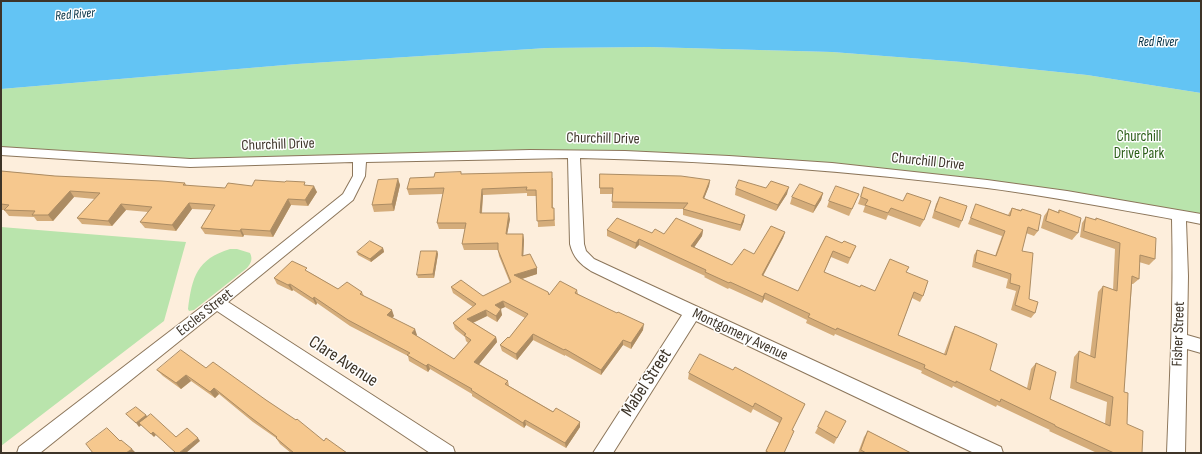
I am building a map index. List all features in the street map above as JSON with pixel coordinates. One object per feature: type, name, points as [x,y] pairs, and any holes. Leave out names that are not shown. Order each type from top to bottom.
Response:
[{"type":"street","name":"Churchill Drive","points":[[1,151],[190,163],[574,154],[722,160],[852,170],[988,184],[1201,219]]},
{"type":"street","name":"Montgomery Avenue","points":[[574,154],[577,244],[578,251],[585,260],[596,267],[692,313],[994,453]]},
{"type":"street","name":"Eccles Street","points":[[26,453],[218,304],[348,198],[359,176],[360,158]]},
{"type":"street","name":"Fisher Street","points":[[1176,453],[1178,339],[1181,276],[1179,215]]},
{"type":"street","name":"Clare Avenue","points":[[218,304],[446,453]]},
{"type":"street","name":"Mabel Street","points":[[602,453],[692,313]]},
{"type":"street","points":[[1178,339],[1201,346]]},
{"type":"green space","name":"Churchill Drive Park","points":[[649,47],[832,52],[962,62],[1087,75],[1201,93],[1201,219],[1089,200],[852,170],[574,154],[224,163],[1,151],[1,89],[297,64],[547,48]]},
{"type":"green space","points":[[1,227],[186,242],[164,321],[1,446]]},
{"type":"green space","points":[[230,249],[237,249],[250,253],[250,264],[194,310],[189,311],[188,309],[194,279],[198,271],[210,258]]},
{"type":"water","name":"Red River","points":[[1,1],[1201,1],[1201,93],[1087,75],[962,62],[832,52],[649,47],[547,48],[297,64],[1,89]]},
{"type":"building","points":[[1,171],[55,176],[162,181],[185,183],[183,185],[225,188],[228,183],[252,186],[255,180],[305,182],[304,185],[314,186],[305,200],[288,199],[270,231],[241,229],[240,231],[201,228],[215,205],[189,203],[172,225],[140,222],[152,207],[121,204],[108,221],[77,218],[100,193],[70,191],[48,215],[32,215],[35,211],[4,210],[9,205],[1,204]]},
{"type":"building","points":[[461,172],[461,174],[552,172],[552,208],[554,208],[554,220],[537,221],[536,190],[526,190],[527,187],[482,189],[480,213],[509,213],[506,234],[523,234],[522,256],[530,254],[537,268],[514,275],[548,292],[549,295],[560,281],[577,290],[575,293],[644,324],[631,343],[623,340],[601,370],[565,349],[564,350],[533,334],[516,354],[500,345],[508,337],[509,338],[528,314],[503,301],[495,305],[501,309],[496,316],[486,310],[467,319],[496,337],[474,362],[508,381],[505,384],[553,412],[556,408],[580,422],[565,443],[525,420],[523,423],[471,390],[472,389],[428,364],[426,366],[407,355],[410,353],[348,320],[314,297],[313,299],[290,284],[288,285],[274,278],[292,261],[307,268],[305,270],[338,289],[347,282],[362,292],[360,294],[392,310],[387,315],[415,329],[412,333],[454,359],[471,340],[453,323],[476,304],[451,287],[461,280],[483,296],[511,282],[498,250],[498,243],[462,244],[466,223],[437,223],[444,188],[407,189],[410,178],[434,177],[435,173]]},
{"type":"building","points":[[600,174],[681,176],[710,180],[703,198],[745,215],[741,225],[683,209],[688,203],[612,202],[613,188],[600,188]]},
{"type":"building","points":[[398,179],[392,204],[372,205],[378,180]]},
{"type":"building","points":[[739,180],[766,188],[771,181],[789,187],[778,205],[736,188]]},
{"type":"building","points":[[800,184],[823,193],[815,206],[792,197]]},
{"type":"building","points":[[836,186],[859,194],[852,209],[829,201]]},
{"type":"building","points":[[864,187],[903,201],[907,193],[931,201],[924,220],[891,208],[888,213],[865,205],[868,200],[861,197]]},
{"type":"building","points":[[940,197],[967,206],[962,221],[935,211]]},
{"type":"building","points":[[976,204],[1010,216],[1012,208],[1021,211],[1022,209],[1041,215],[1038,231],[1028,227],[1022,251],[1033,253],[1029,299],[1038,302],[1035,313],[1015,305],[1020,286],[1010,283],[1011,274],[975,262],[977,250],[996,256],[1005,231],[971,218]]},
{"type":"building","points":[[1049,209],[1059,213],[1059,210],[1081,218],[1078,233],[1046,221]]},
{"type":"building","points":[[1086,217],[1096,220],[1096,218],[1156,238],[1155,259],[1140,255],[1139,279],[1132,276],[1124,392],[1128,393],[1127,424],[1143,431],[1142,453],[1114,453],[1001,399],[1000,402],[956,381],[956,383],[924,368],[925,365],[837,328],[836,330],[808,317],[810,314],[765,293],[763,297],[705,272],[706,270],[639,239],[636,243],[607,230],[617,218],[652,233],[655,229],[664,234],[676,218],[703,230],[691,246],[732,265],[744,249],[754,254],[771,226],[785,232],[762,275],[798,291],[826,236],[842,243],[844,241],[856,246],[850,258],[833,251],[824,272],[860,287],[861,285],[875,291],[890,259],[909,267],[906,272],[928,281],[923,296],[914,292],[898,335],[946,355],[955,326],[977,335],[997,344],[990,370],[1030,390],[1036,363],[1056,372],[1050,399],[1110,426],[1113,397],[1076,382],[1079,351],[1095,358],[1103,286],[1117,291],[1120,243],[1084,231]]},
{"type":"building","points":[[370,241],[383,248],[370,259],[357,252]]},
{"type":"building","points":[[421,251],[437,251],[433,274],[417,275]]},
{"type":"building","points":[[181,350],[206,368],[213,362],[266,400],[296,420],[297,419],[324,441],[326,438],[347,453],[294,453],[276,438],[277,437],[214,388],[210,392],[186,375],[176,383],[157,370]]},
{"type":"building","points":[[700,354],[733,370],[735,367],[805,404],[792,430],[794,431],[784,453],[769,453],[766,451],[782,418],[755,403],[753,407],[689,373]]},
{"type":"building","points":[[136,407],[146,415],[136,423],[126,414]]},
{"type":"building","points":[[826,411],[846,421],[837,438],[818,427]]},
{"type":"building","points":[[151,414],[176,437],[187,428],[198,438],[179,453],[176,453],[153,432],[151,434],[139,423]]},
{"type":"building","points":[[107,428],[120,441],[121,440],[132,449],[126,453],[93,453],[86,444]]},
{"type":"building","points":[[868,431],[911,453],[866,453],[861,450]]}]
